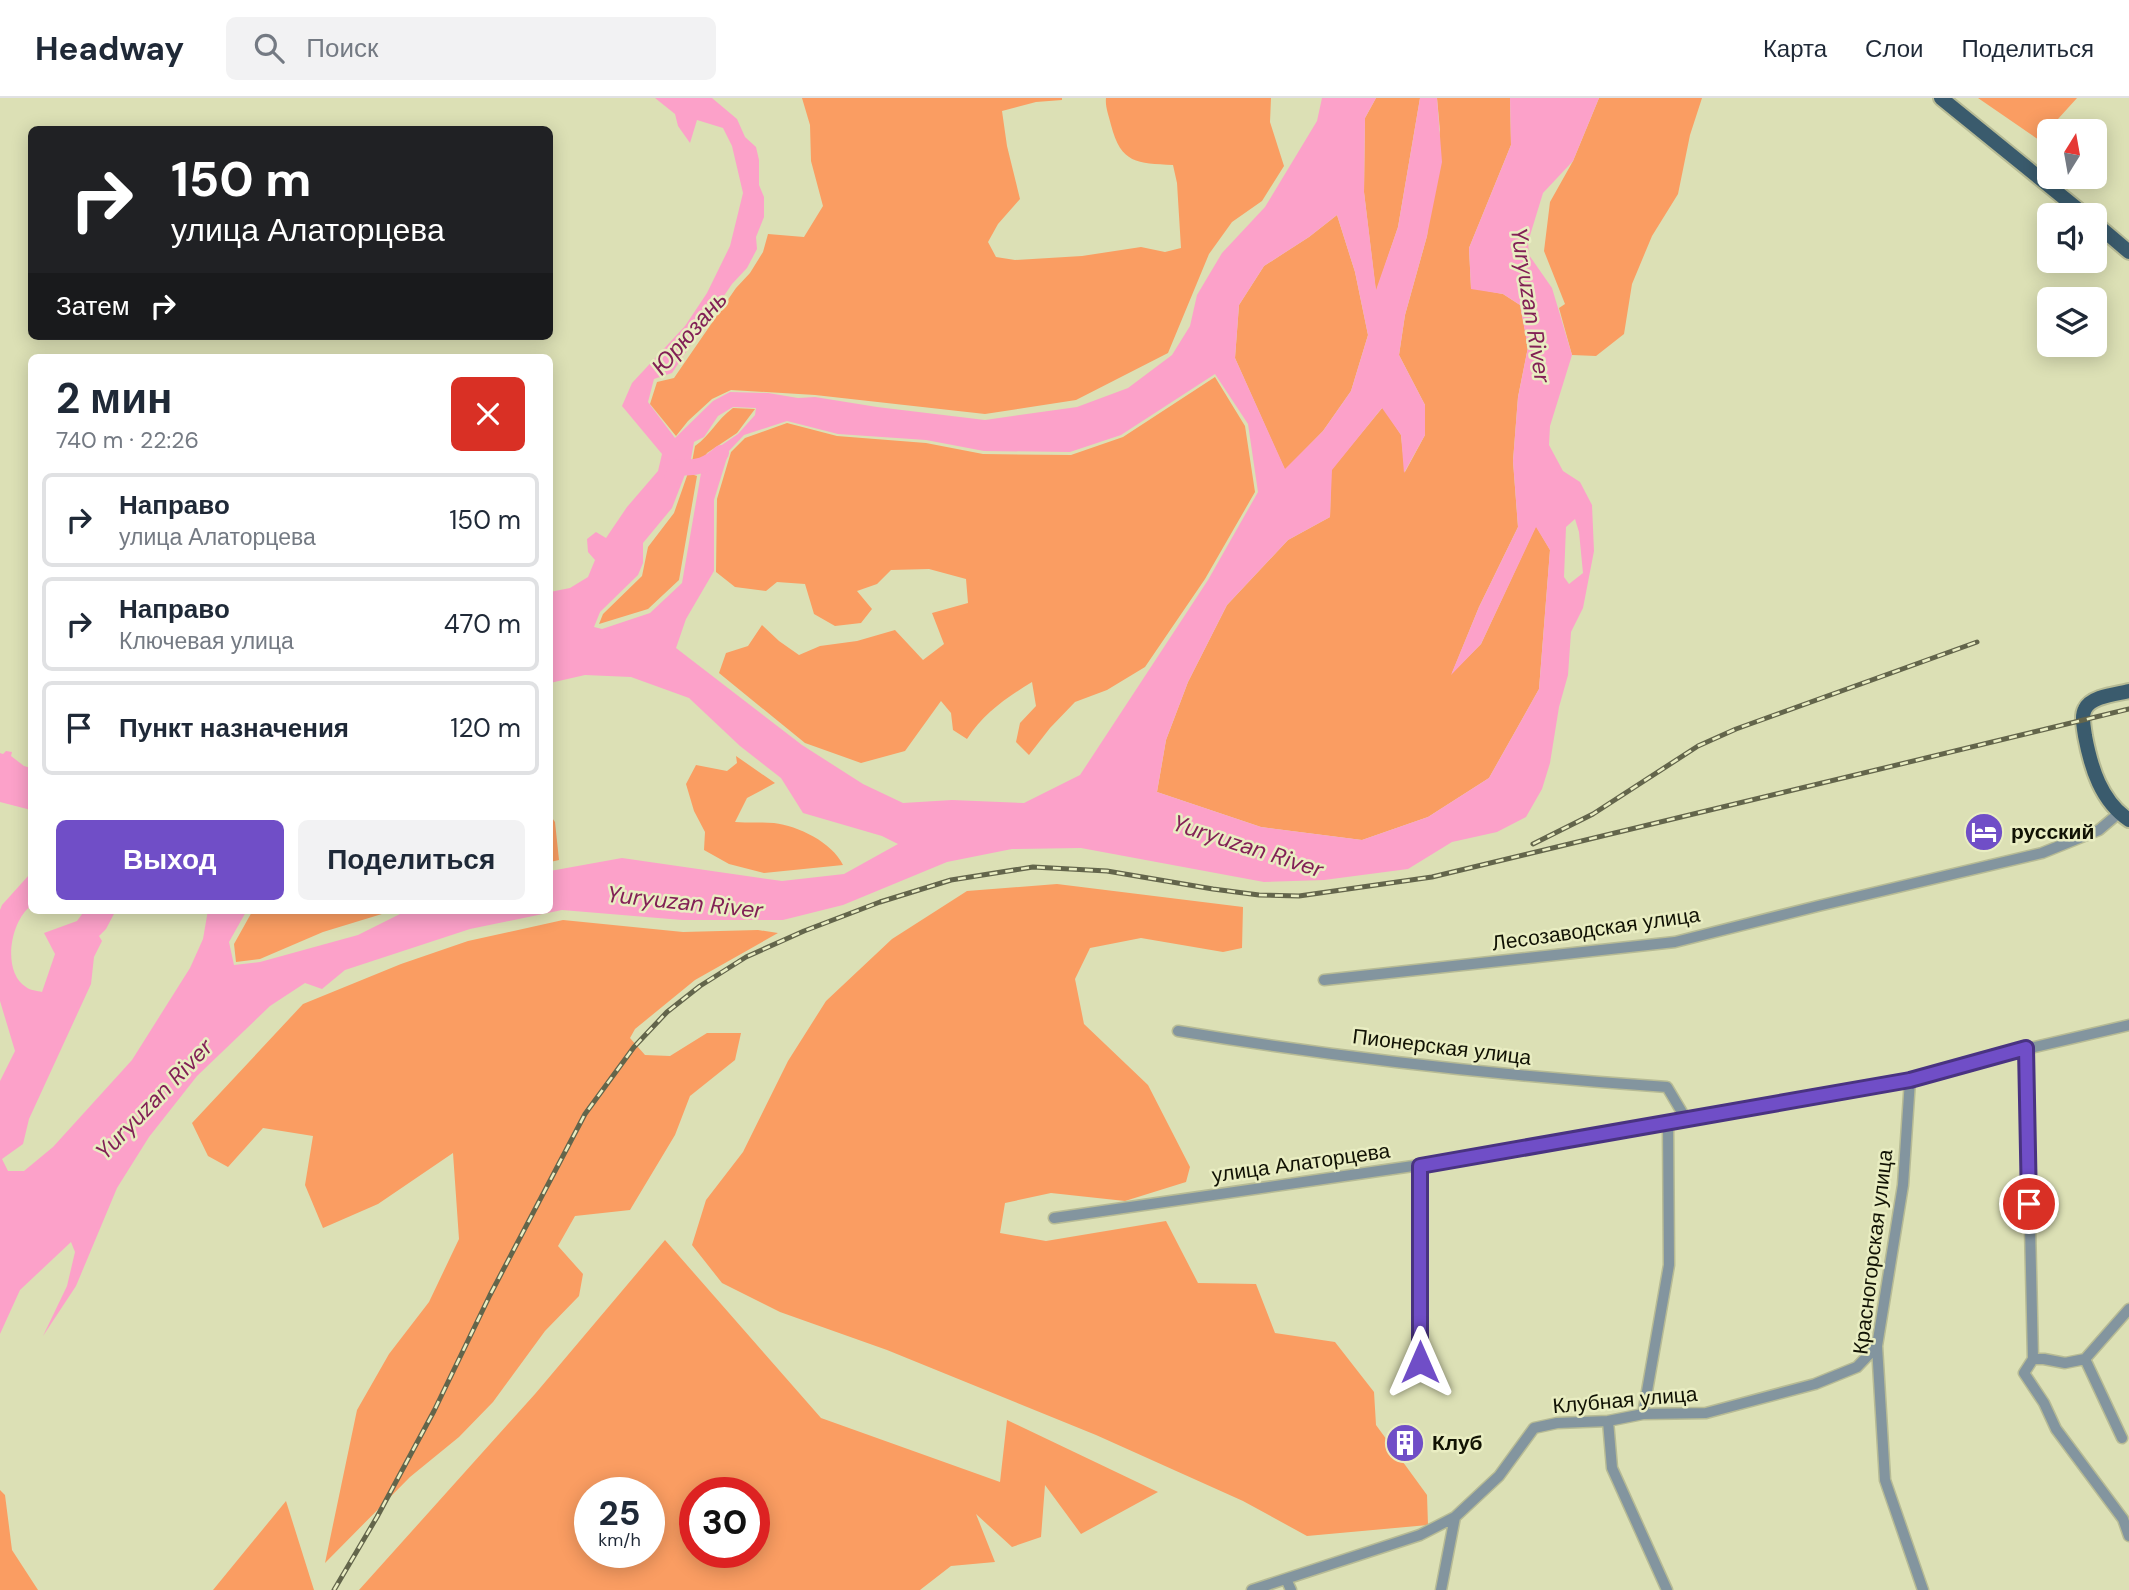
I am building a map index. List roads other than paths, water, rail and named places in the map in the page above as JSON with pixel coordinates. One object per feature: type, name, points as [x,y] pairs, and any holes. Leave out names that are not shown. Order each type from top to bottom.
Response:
[{"type":"main road","points":[[1941,98],[2070,203]]},
{"type":"main road","points":[[2107,233],[2129,252]]},
{"type":"main road","points":[[2124,817],[2098,783],[2090,759],[2083,720],[2084,709],[2090,702],[2129,691]]},
{"type":"street","name":"Лесозаводская улица","points":[[1324,980],[1675,943],[2042,853],[2124,817]]},
{"type":"street","name":"улица Алаторцева","points":[[1054,1218],[1420,1166],[1910,1080],[2026,1048],[2129,1026]]},
{"type":"street","name":"Пионерская улица","points":[[1178,1031],[1254,1044],[1441,1068],[1667,1087],[1686,1119]]},
{"type":"street","points":[[2026,1048],[2033,1359],[2024,1373],[2045,1403],[2056,1429],[2123,1519],[2129,1536]]},
{"type":"street","name":"Красногорская улица","points":[[1910,1080],[1903,1185],[1877,1346],[1885,1480],[1923,1590]]},
{"type":"street","points":[[1643,1414],[1669,1265],[1668,1123]]},
{"type":"street","points":[[1420,1166],[1420,1362]]},
{"type":"street","points":[[2033,1359],[2065,1363],[2085,1359],[2129,1309]]},
{"type":"street","name":"Клубная улица","points":[[1252,1590],[1420,1535],[1455,1517],[1499,1476],[1534,1428],[1557,1423],[1608,1421],[1643,1414],[1706,1413],[1815,1384],[1857,1367],[1877,1346]]},
{"type":"street","points":[[2085,1359],[2122,1438]]},
{"type":"street","points":[[1608,1421],[1612,1468],[1667,1590]]},
{"type":"street","points":[[1441,1590],[1455,1517]]},
{"type":"street","points":[[1286,1579],[1291,1590]]},
{"type":"water","name":"Юрюзань","points":[[655,98],[712,98],[737,119],[745,137],[756,147],[759,185],[764,197],[764,217],[756,237],[757,249],[747,268],[732,284],[672,373],[654,379],[648,402],[675,438],[713,401],[730,392],[815,397],[985,420],[1077,407],[1128,388],[1172,355],[1190,326],[1197,295],[1222,253],[1265,207],[1317,121],[1322,98],[1376,98],[1365,118],[1364,192],[1376,290],[1398,227],[1420,98],[1437,98],[1442,162],[1427,236],[1405,315],[1399,355],[1425,405],[1425,435],[1404,473],[1401,435],[1382,408],[1332,470],[1330,517],[1288,540],[1227,605],[1188,682],[1166,740],[1157,792],[1261,827],[1362,840],[1428,817],[1489,778],[1539,689],[1550,550],[1536,527],[1481,644],[1451,675],[1479,607],[1518,527],[1513,461],[1518,397],[1528,347],[1520,305],[1503,294],[1471,289],[1469,248],[1511,145],[1510,98],[1599,98],[1573,161],[1543,193],[1528,242],[1529,255],[1552,288],[1572,355],[1550,426],[1549,445],[1563,471],[1580,482],[1592,505],[1594,551],[1583,608],[1571,632],[1568,675],[1559,707],[1550,763],[1542,789],[1526,817],[1497,832],[1452,842],[1408,869],[1324,880],[1264,882],[1081,848],[1012,849],[947,862],[843,905],[783,920],[682,920],[562,910],[553,912],[553,870],[622,858],[782,881],[844,874],[898,844],[882,836],[803,813],[781,778],[740,746],[689,698],[631,677],[585,675],[553,682],[553,591],[570,588],[588,577],[595,560],[588,552],[587,539],[596,532],[606,538],[627,507],[658,471],[662,454],[622,406],[632,383],[685,326],[707,293],[730,246],[743,193],[732,146],[723,128],[697,120],[690,143],[678,126],[675,114]],"holes":[[[1337,215],[1355,272],[1368,335],[1351,391],[1323,431],[1285,469],[1235,358],[1239,305],[1264,266]],[[1215,374],[1248,424],[1258,492],[1208,580],[1080,775],[1024,803],[952,800],[903,803],[863,784],[802,745],[676,648],[686,619],[714,571],[714,500],[729,451],[744,435],[787,421],[838,434],[926,440],[984,451],[1070,452],[1121,435]],[[733,407],[756,408],[755,415],[738,434],[707,455],[701,473],[682,583],[650,613],[602,629],[594,627],[600,612],[638,575],[643,563],[643,543],[672,508],[691,459],[694,442],[704,437],[718,416]],[[1575,519],[1583,573],[1569,584],[1564,577],[1566,527]]]},
{"type":"water","points":[[6,751],[12,752],[11,756],[28,767],[28,809],[0,802],[0,753]]},
{"type":"water","points":[[28,876],[28,909],[18,922],[11,958],[18,980],[29,989],[42,992],[55,954],[44,933],[77,921],[82,914],[114,914],[99,936],[102,941],[94,957],[91,984],[29,1119],[23,1144],[2,1159],[8,1171],[24,1171],[53,1147],[132,1060],[190,968],[203,939],[207,914],[245,914],[229,942],[234,965],[260,962],[358,935],[400,914],[543,914],[470,929],[345,970],[322,989],[305,983],[270,1006],[197,1076],[149,1137],[117,1188],[76,1286],[43,1336],[67,1286],[75,1252],[71,1242],[20,1290],[0,1334],[0,1081],[15,1051],[0,1001],[2,905]]},
{"type":"waterway","name":"Yuryuzan River","points":[[672,477],[679,467],[702,465],[721,453]]},
{"type":"railway","points":[[1533,844],[1593,814],[1698,746],[1736,729],[1977,642]]},
{"type":"railway","points":[[334,1590],[434,1411],[490,1295],[585,1114],[634,1047],[667,1012],[700,986],[746,957],[880,902],[951,880],[1033,867],[1107,871],[1259,895],[1299,896],[1432,877],[2129,709]]},
{"type":"place","name":"русский","points":[[1984,832]]},
{"type":"place","name":"Клуб","points":[[1405,1443]]}]
